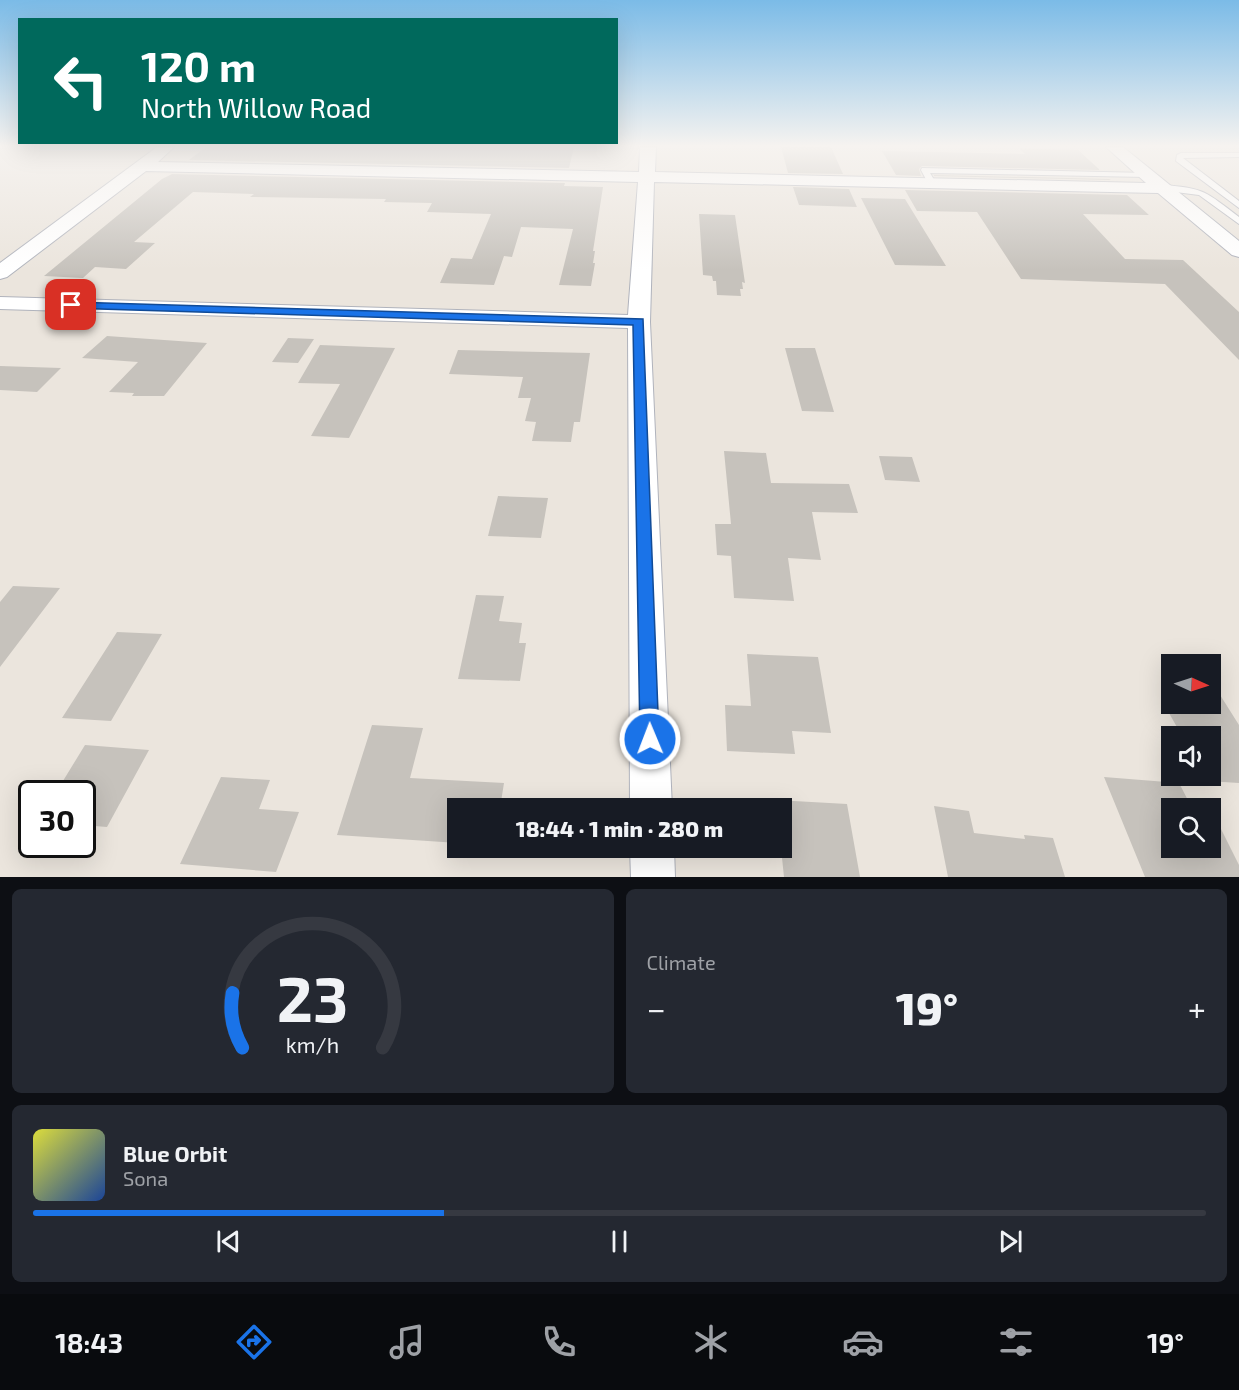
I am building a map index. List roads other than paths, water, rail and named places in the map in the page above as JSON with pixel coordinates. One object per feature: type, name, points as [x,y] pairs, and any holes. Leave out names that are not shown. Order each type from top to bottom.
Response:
[{"type":"street","points":[[0,273],[114,188]]},
{"type":"street","points":[[646,188],[639,322],[651,798]]},
{"type":"street","points":[[1160,188],[1163,188],[1239,251]]},
{"type":"street","points":[[0,303],[639,322]]},
{"type":"street","points":[[652,858],[653,877]]},
{"type":"lane","points":[[1163,188],[1202,193],[1239,221]]},
{"type":"lane","points":[[1217,188],[1239,205]]}]
